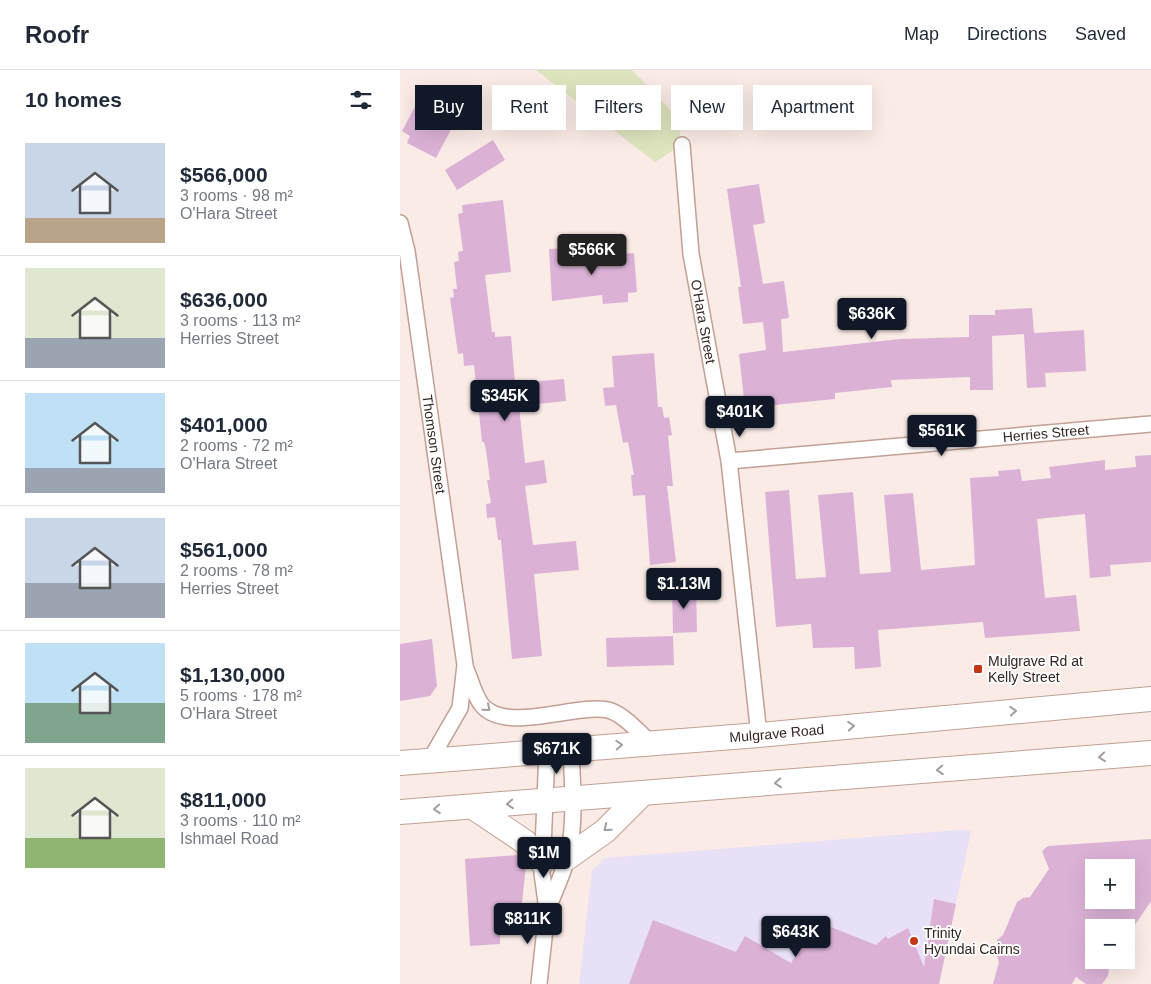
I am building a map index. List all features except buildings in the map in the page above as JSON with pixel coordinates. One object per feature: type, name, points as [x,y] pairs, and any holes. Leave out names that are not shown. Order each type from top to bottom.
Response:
[{"type":"main road","name":"Mulgrave Road","points":[[400,762],[759,735],[1151,699]]},
{"type":"main road","points":[[400,812],[573,800],[1151,753]]},
{"type":"main road","points":[[567,858],[605,831],[642,794]]},
{"type":"main road","points":[[473,807],[525,842],[542,862]]},
{"type":"street","name":"O'Hara Street","points":[[682,145],[691,254],[729,461],[759,735]]},
{"type":"street","name":"Thomson Street","points":[[400,223],[407,251],[465,665],[481,704],[496,715],[514,718],[607,710],[624,720],[651,743]]},
{"type":"street","name":"Herries Street","points":[[729,461],[1151,424]]},
{"type":"street","name":"Thomson Street","points":[[430,760],[460,708],[465,665]]},
{"type":"street","points":[[547,910],[567,858],[572,834],[571,749]]},
{"type":"street","points":[[539,984],[547,910],[542,862],[547,751]]},
{"type":"shaded area","points":[[959,830],[971,831],[939,984],[579,984],[592,871],[605,858]]},
{"type":"green space","points":[[536,70],[632,70],[646,85],[576,85],[576,101],[566,93],[566,85],[555,85]]},
{"type":"green space","points":[[661,100],[671,111],[671,130],[679,130],[682,145],[655,162],[614,130],[661,130]]},
{"type":"place","name":"Mulgrave Rd at Kelly Street","points":[[978,669]]},
{"type":"place","name":"Trinity Hyundai Cairns","points":[[914,941]]}]
